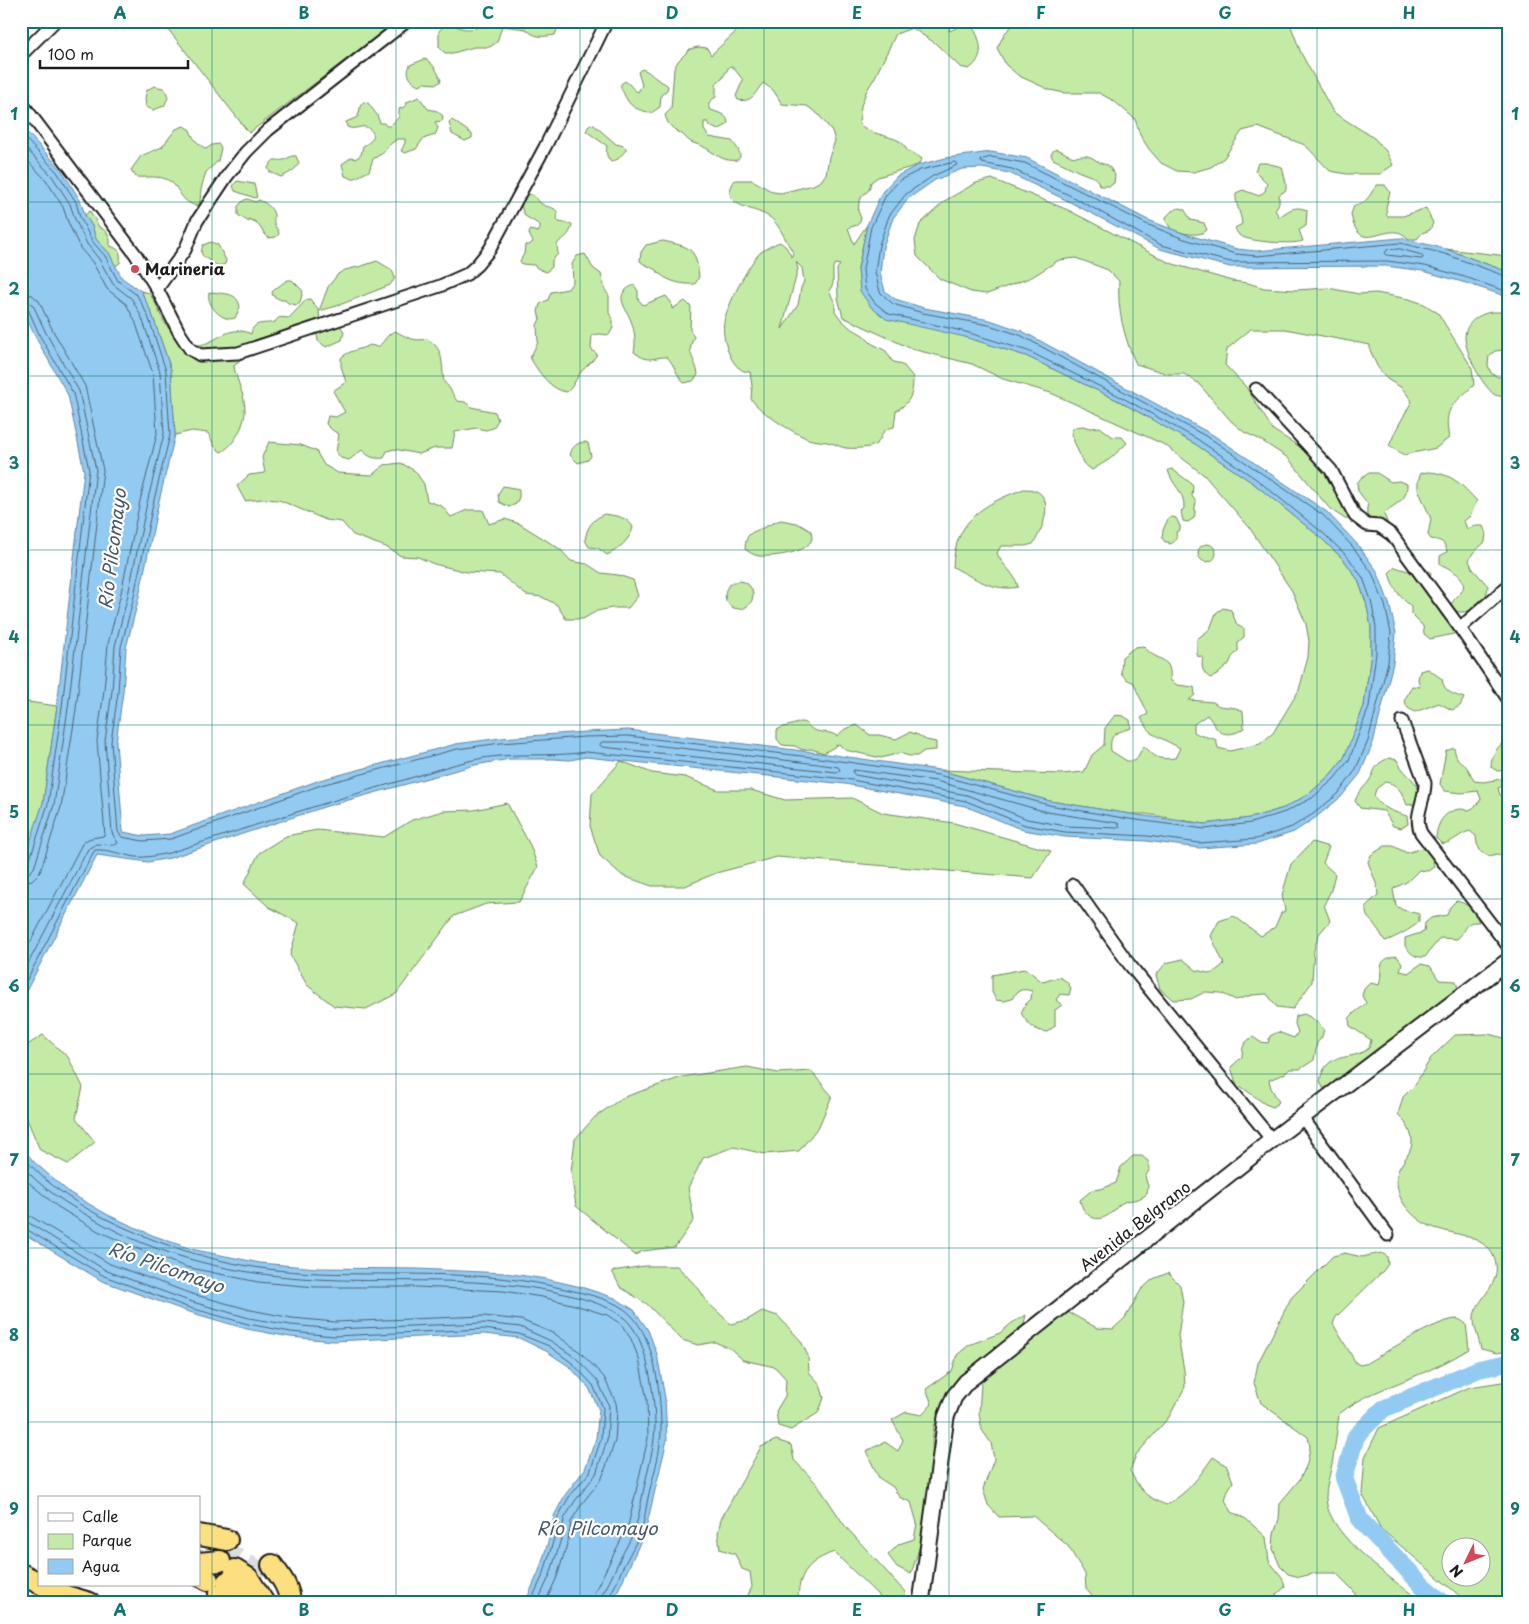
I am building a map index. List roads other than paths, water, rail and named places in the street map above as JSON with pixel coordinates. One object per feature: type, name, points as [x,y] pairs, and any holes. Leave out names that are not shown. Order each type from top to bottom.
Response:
[{"type":"highway","points":[[214,1570],[248,1603]]},
{"type":"highway","points":[[214,1570],[256,1603]]},
{"type":"highway","points":[[214,1570],[244,1584],[263,1603]]},
{"type":"highway","points":[[269,1570],[285,1583],[290,1596],[290,1603]]},
{"type":"highway","points":[[21,1574],[38,1582]]},
{"type":"highway","points":[[46,1586],[68,1599],[90,1603]]},
{"type":"street","points":[[21,55],[55,21]]},
{"type":"street","points":[[158,289],[185,250],[197,221],[227,176],[246,152],[268,130],[407,21]]},
{"type":"street","points":[[21,102],[136,255],[158,289],[179,332],[190,349],[200,355],[238,353],[440,286],[467,274],[490,249],[545,147],[607,21]]},
{"type":"street","points":[[1256,389],[1331,470],[1355,516],[1367,524],[1380,526],[1392,535],[1460,628],[1508,699]]},
{"type":"street","points":[[1460,628],[1508,586]]},
{"type":"street","points":[[1402,721],[1425,783],[1425,792],[1418,818],[1421,834],[1508,946]]},
{"type":"street","points":[[1073,885],[1129,964],[1272,1140]]},
{"type":"street","name":"Avenida Belgrano","points":[[921,1603],[946,1417],[954,1397],[977,1372],[1272,1140],[1508,961]]},
{"type":"street","points":[[1302,1118],[1388,1235]]},
{"type":"water","points":[[21,126],[61,169],[80,200],[96,239],[109,253],[122,278],[141,291],[152,314],[171,370],[175,435],[126,648],[123,692],[116,742],[123,832],[144,836],[170,834],[320,780],[456,744],[501,738],[628,730],[820,753],[939,770],[1050,801],[1205,824],[1250,818],[1284,808],[1309,794],[1330,775],[1344,758],[1364,706],[1371,653],[1371,627],[1366,602],[1358,580],[1344,560],[1320,537],[1253,483],[1195,444],[1119,401],[1026,356],[965,337],[886,319],[871,307],[860,291],[858,269],[867,225],[882,192],[897,176],[918,165],[946,158],[991,152],[1027,158],[1148,220],[1185,234],[1237,249],[1256,251],[1401,238],[1446,249],[1508,272],[1508,297],[1423,271],[1386,266],[1230,267],[1160,249],[1066,200],[1009,173],[982,168],[962,169],[935,180],[909,198],[893,218],[883,247],[880,273],[885,291],[895,299],[924,308],[990,320],[1022,331],[1213,435],[1327,512],[1357,544],[1377,571],[1389,603],[1396,633],[1393,663],[1373,743],[1360,774],[1341,797],[1294,832],[1257,844],[1199,848],[1146,841],[1065,837],[1023,830],[965,806],[845,784],[586,757],[570,760],[510,759],[475,765],[327,806],[170,858],[148,862],[97,855],[21,1001],[21,869],[43,803],[57,706],[84,471],[68,395],[21,307]]},
{"type":"water","name":"Río Pilcomayo","points":[[21,1146],[34,1162],[70,1193],[108,1215],[152,1235],[191,1249],[260,1263],[317,1268],[417,1269],[505,1273],[546,1279],[581,1287],[615,1298],[634,1310],[648,1330],[657,1354],[665,1398],[667,1440],[645,1532],[615,1597],[610,1603],[525,1603],[539,1571],[554,1516],[565,1495],[585,1469],[596,1438],[599,1410],[589,1388],[570,1367],[546,1351],[519,1338],[484,1334],[334,1341],[290,1337],[247,1329],[186,1311],[102,1281],[21,1232]]},
{"type":"waterway","points":[[1443,1603],[1424,1587],[1360,1520],[1344,1478],[1356,1436],[1383,1409],[1479,1369],[1508,1363]]},
{"type":"tunnel","points":[[221,1549],[266,1575]]},
{"type":"place","name":"Marineria","points":[[135,269]]}]
